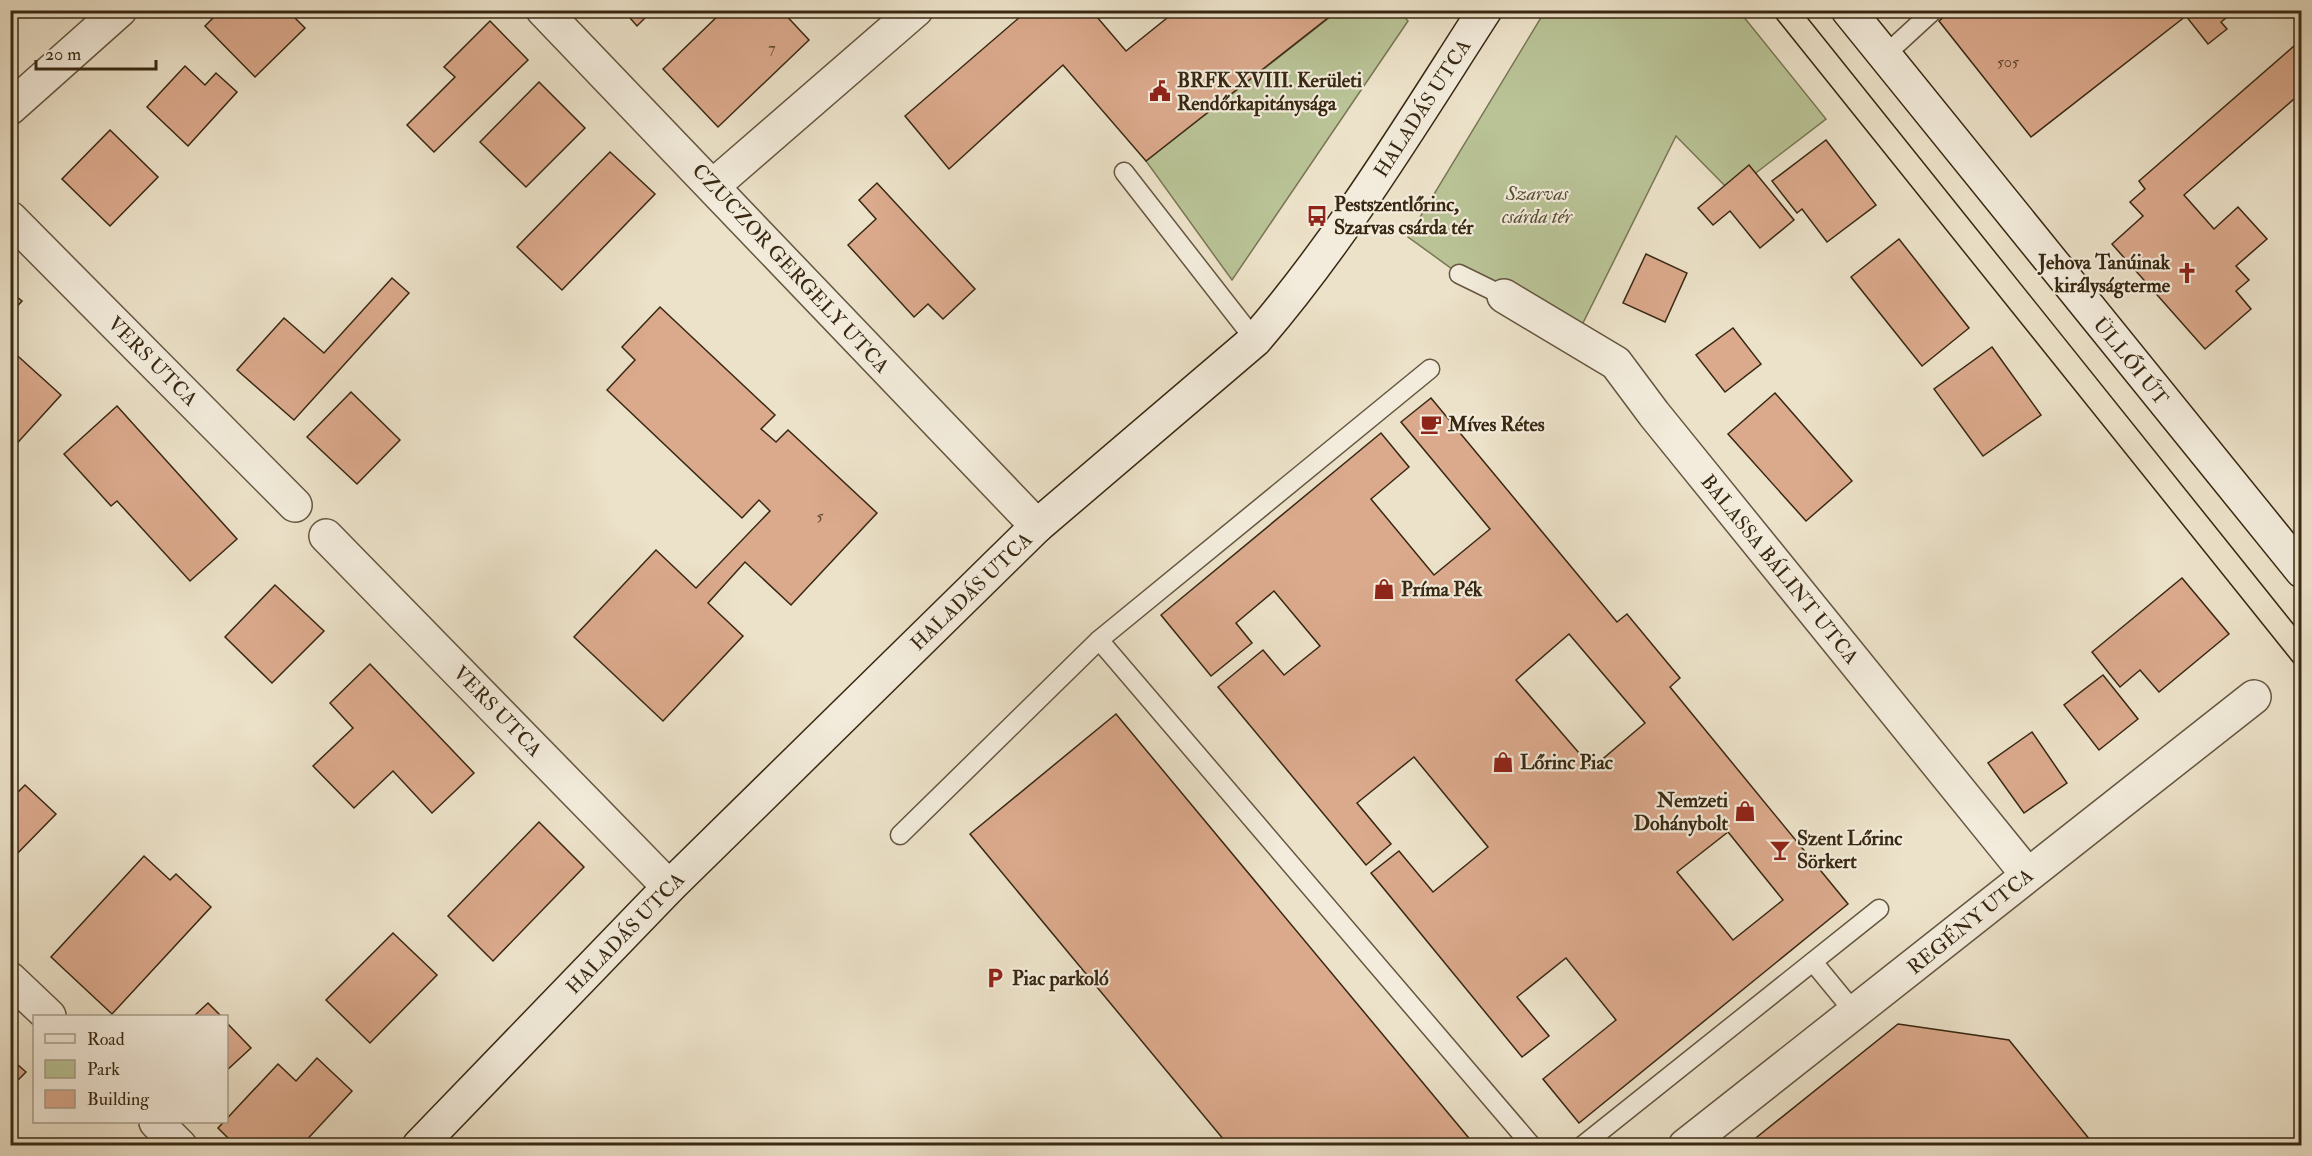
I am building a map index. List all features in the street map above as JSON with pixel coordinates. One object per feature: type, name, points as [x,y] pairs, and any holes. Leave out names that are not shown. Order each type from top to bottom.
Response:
[{"type":"street","points":[[10,108],[120,10]]},
{"type":"street","name":"CZUCZOR GERGELY UTCA","points":[[543,10],[714,186],[1037,526]]},
{"type":"street","points":[[714,186],[916,10]]},
{"type":"street","name":"HALADÁS UTCA","points":[[419,1146],[669,887],[1037,526],[1255,340],[1286,305],[1364,199],[1485,10]]},
{"type":"street","name":"ÜLLŐI ÚT","points":[[1848,10],[2301,571]]},
{"type":"street","name":"VERS UTCA","points":[[10,218],[295,505]]},
{"type":"street","name":"BALASSA BÁLINT UTCA","points":[[1504,296],[1616,363],[1654,414],[2027,874]]},
{"type":"street","name":"VERS UTCA","points":[[326,536],[669,887]]},
{"type":"street","name":"REGÉNY UTCA","points":[[1685,1146],[2254,697]]},
{"type":"street","points":[[10,979],[47,1015]]},
{"type":"street","points":[[157,1123],[180,1146]]},
{"type":"lane","points":[[1884,56],[1934,10]]},
{"type":"lane","points":[[1124,172],[1255,340]]},
{"type":"lane","points":[[1459,274],[1504,296]]},
{"type":"lane","points":[[900,835],[1099,640],[1430,369]]},
{"type":"lane","points":[[1099,640],[1532,1146]]},
{"type":"lane","points":[[1582,1146],[1879,909]]},
{"type":"lane","points":[[1813,962],[1855,1013]]},
{"type":"green space","points":[[1338,11],[1399,11],[1408,21],[1232,280],[1146,161]]},
{"type":"green space","name":"Szarvas csárda tér","points":[[1545,11],[1739,11],[1826,119],[1731,192],[1676,136],[1575,339],[1459,274],[1408,237]]},
{"type":"building","points":[[221,10],[287,10],[305,28],[255,77],[205,26]]},
{"type":"building","points":[[623,10],[653,10],[637,26]]},
{"type":"building","points":[[724,10],[781,10],[809,40],[718,127],[663,69]]},
{"type":"building","name":"BRFK XVIII. Kerületi Rendőrkapitánysága","points":[[1028,10],[1091,10],[1126,51],[1177,10],[1338,10],[1146,161],[1063,65],[949,169],[905,116]]},
{"type":"building","points":[[1952,10],[2236,10],[2221,22],[2227,29],[2208,44],[2186,16],[2031,137],[1939,21]]},
{"type":"building","points":[[490,21],[528,60],[434,152],[407,125],[455,77],[444,67]]},
{"type":"building","points":[[2302,39],[2302,92],[2184,195],[2214,229],[2238,207],[2267,239],[2236,266],[2249,280],[2236,291],[2251,309],[2205,349],[2112,244],[2143,216],[2130,202],[2145,189],[2139,181]]},
{"type":"building","points":[[185,66],[205,85],[216,73],[237,92],[188,146],[147,107]]},
{"type":"building","points":[[539,82],[585,128],[526,187],[480,142]]},
{"type":"building","points":[[110,130],[158,177],[110,226],[62,179]]},
{"type":"building","points":[[1826,140],[1876,205],[1827,242],[1802,209],[1797,213],[1772,181]]},
{"type":"building","points":[[610,152],[655,194],[562,290],[517,247]]},
{"type":"building","points":[[1749,165],[1794,220],[1760,248],[1730,211],[1713,225],[1698,208]]},
{"type":"building","points":[[877,183],[975,289],[943,319],[928,304],[914,317],[848,245],[876,219],[859,200]]},
{"type":"building","points":[[1899,239],[1969,328],[1922,366],[1851,277]]},
{"type":"building","points":[[1646,254],[1687,273],[1665,322],[1623,303]]},
{"type":"building","points":[[392,278],[409,293],[294,420],[237,370],[284,318],[324,353]]},
{"type":"building","points":[[10,291],[22,301],[10,314]]},
{"type":"building","points":[[660,307],[775,415],[761,429],[776,442],[788,430],[877,513],[791,605],[745,562],[708,603],[743,636],[663,721],[574,637],[656,550],[696,588],[770,511],[759,500],[742,518],[607,390],[635,360],[622,347]]},
{"type":"building","points":[[1733,328],[1761,364],[1725,392],[1696,355]]},
{"type":"building","points":[[1992,347],[2041,415],[1983,456],[1934,389]]},
{"type":"building","points":[[10,349],[61,395],[11,450],[10,449]]},
{"type":"building","points":[[351,392],[400,440],[357,484],[307,437]]},
{"type":"building","points":[[1775,393],[1852,481],[1806,521],[1728,434]]},
{"type":"building","name":"Lőrinc Piac","points":[[1431,398],[1617,622],[1627,614],[1680,678],[1670,687],[1848,904],[1579,1123],[1543,1079],[1616,1020],[1566,958],[1517,997],[1549,1036],[1522,1057],[1371,873],[1399,851],[1433,892],[1488,847],[1414,757],[1357,803],[1391,844],[1366,865],[1218,687],[1263,650],[1284,675],[1320,646],[1274,591],[1236,623],[1252,643],[1211,676],[1161,615],[1381,433],[1409,467],[1371,499],[1434,575],[1490,529],[1401,422]],"holes":[[[1569,634],[1645,723],[1592,768],[1516,680]],[[1728,832],[1783,900],[1733,940],[1677,872]]]},
{"type":"building","points":[[117,406],[237,539],[190,581],[117,501],[111,506],[64,454]]},
{"type":"building","points":[[2182,578],[2229,634],[2159,692],[2140,670],[2120,687],[2092,652]]},
{"type":"building","points":[[275,585],[324,631],[272,683],[225,637]]},
{"type":"building","points":[[370,664],[474,773],[432,813],[393,771],[354,808],[313,766],[353,728],[330,703]]},
{"type":"building","points":[[2103,675],[2138,719],[2099,750],[2064,705]]},
{"type":"building","points":[[1116,714],[1473,1143],[1470,1146],[1229,1146],[970,834]]},
{"type":"building","points":[[2032,732],[2067,783],[2024,813],[1988,763]]},
{"type":"building","points":[[25,785],[56,814],[10,861],[10,800]]},
{"type":"building","points":[[539,822],[584,867],[493,961],[448,916]]},
{"type":"building","points":[[144,856],[170,880],[176,874],[211,907],[112,1014],[51,957]]},
{"type":"building","points":[[393,933],[437,975],[370,1043],[326,1000]]},
{"type":"building","points":[[208,1003],[220,1015],[195,1015]]},
{"type":"building","points":[[228,1024],[251,1048],[228,1069]]},
{"type":"building","points":[[1898,1024],[2009,1040],[2095,1146],[1756,1146],[1752,1141]]},
{"type":"building","points":[[10,1058],[26,1072],[10,1088]]},
{"type":"building","points":[[317,1058],[352,1091],[301,1146],[236,1146],[218,1128],[223,1123],[228,1123],[228,1117],[278,1064],[296,1081]]},
{"type":"tram line","points":[[1770,10],[2302,673]]},
{"type":"tram line","points":[[1801,10],[2302,635]]},
{"type":"place","name":"BRFK XVIII. Kerületi Rendőrkapitánysága","points":[[1160,91]]},
{"type":"place","name":"Pestszentlőrinc, Szarvas csárda tér","points":[[1317,216]]},
{"type":"place","name":"Jehova Tanúinak királyságterme","points":[[2187,273]]},
{"type":"place","name":"Míves Rétes","points":[[1431,424]]},
{"type":"place","name":"Príma Pék","points":[[1384,589]]},
{"type":"place","name":"Lőrinc Piac","points":[[1503,762]]},
{"type":"place","name":"Nemzeti Dohánybolt","points":[[1745,811]]},
{"type":"place","name":"Szent Lőrinc Sörkert","points":[[1780,850]]},
{"type":"place","name":"Piac parkoló","points":[[995,978]]}]
